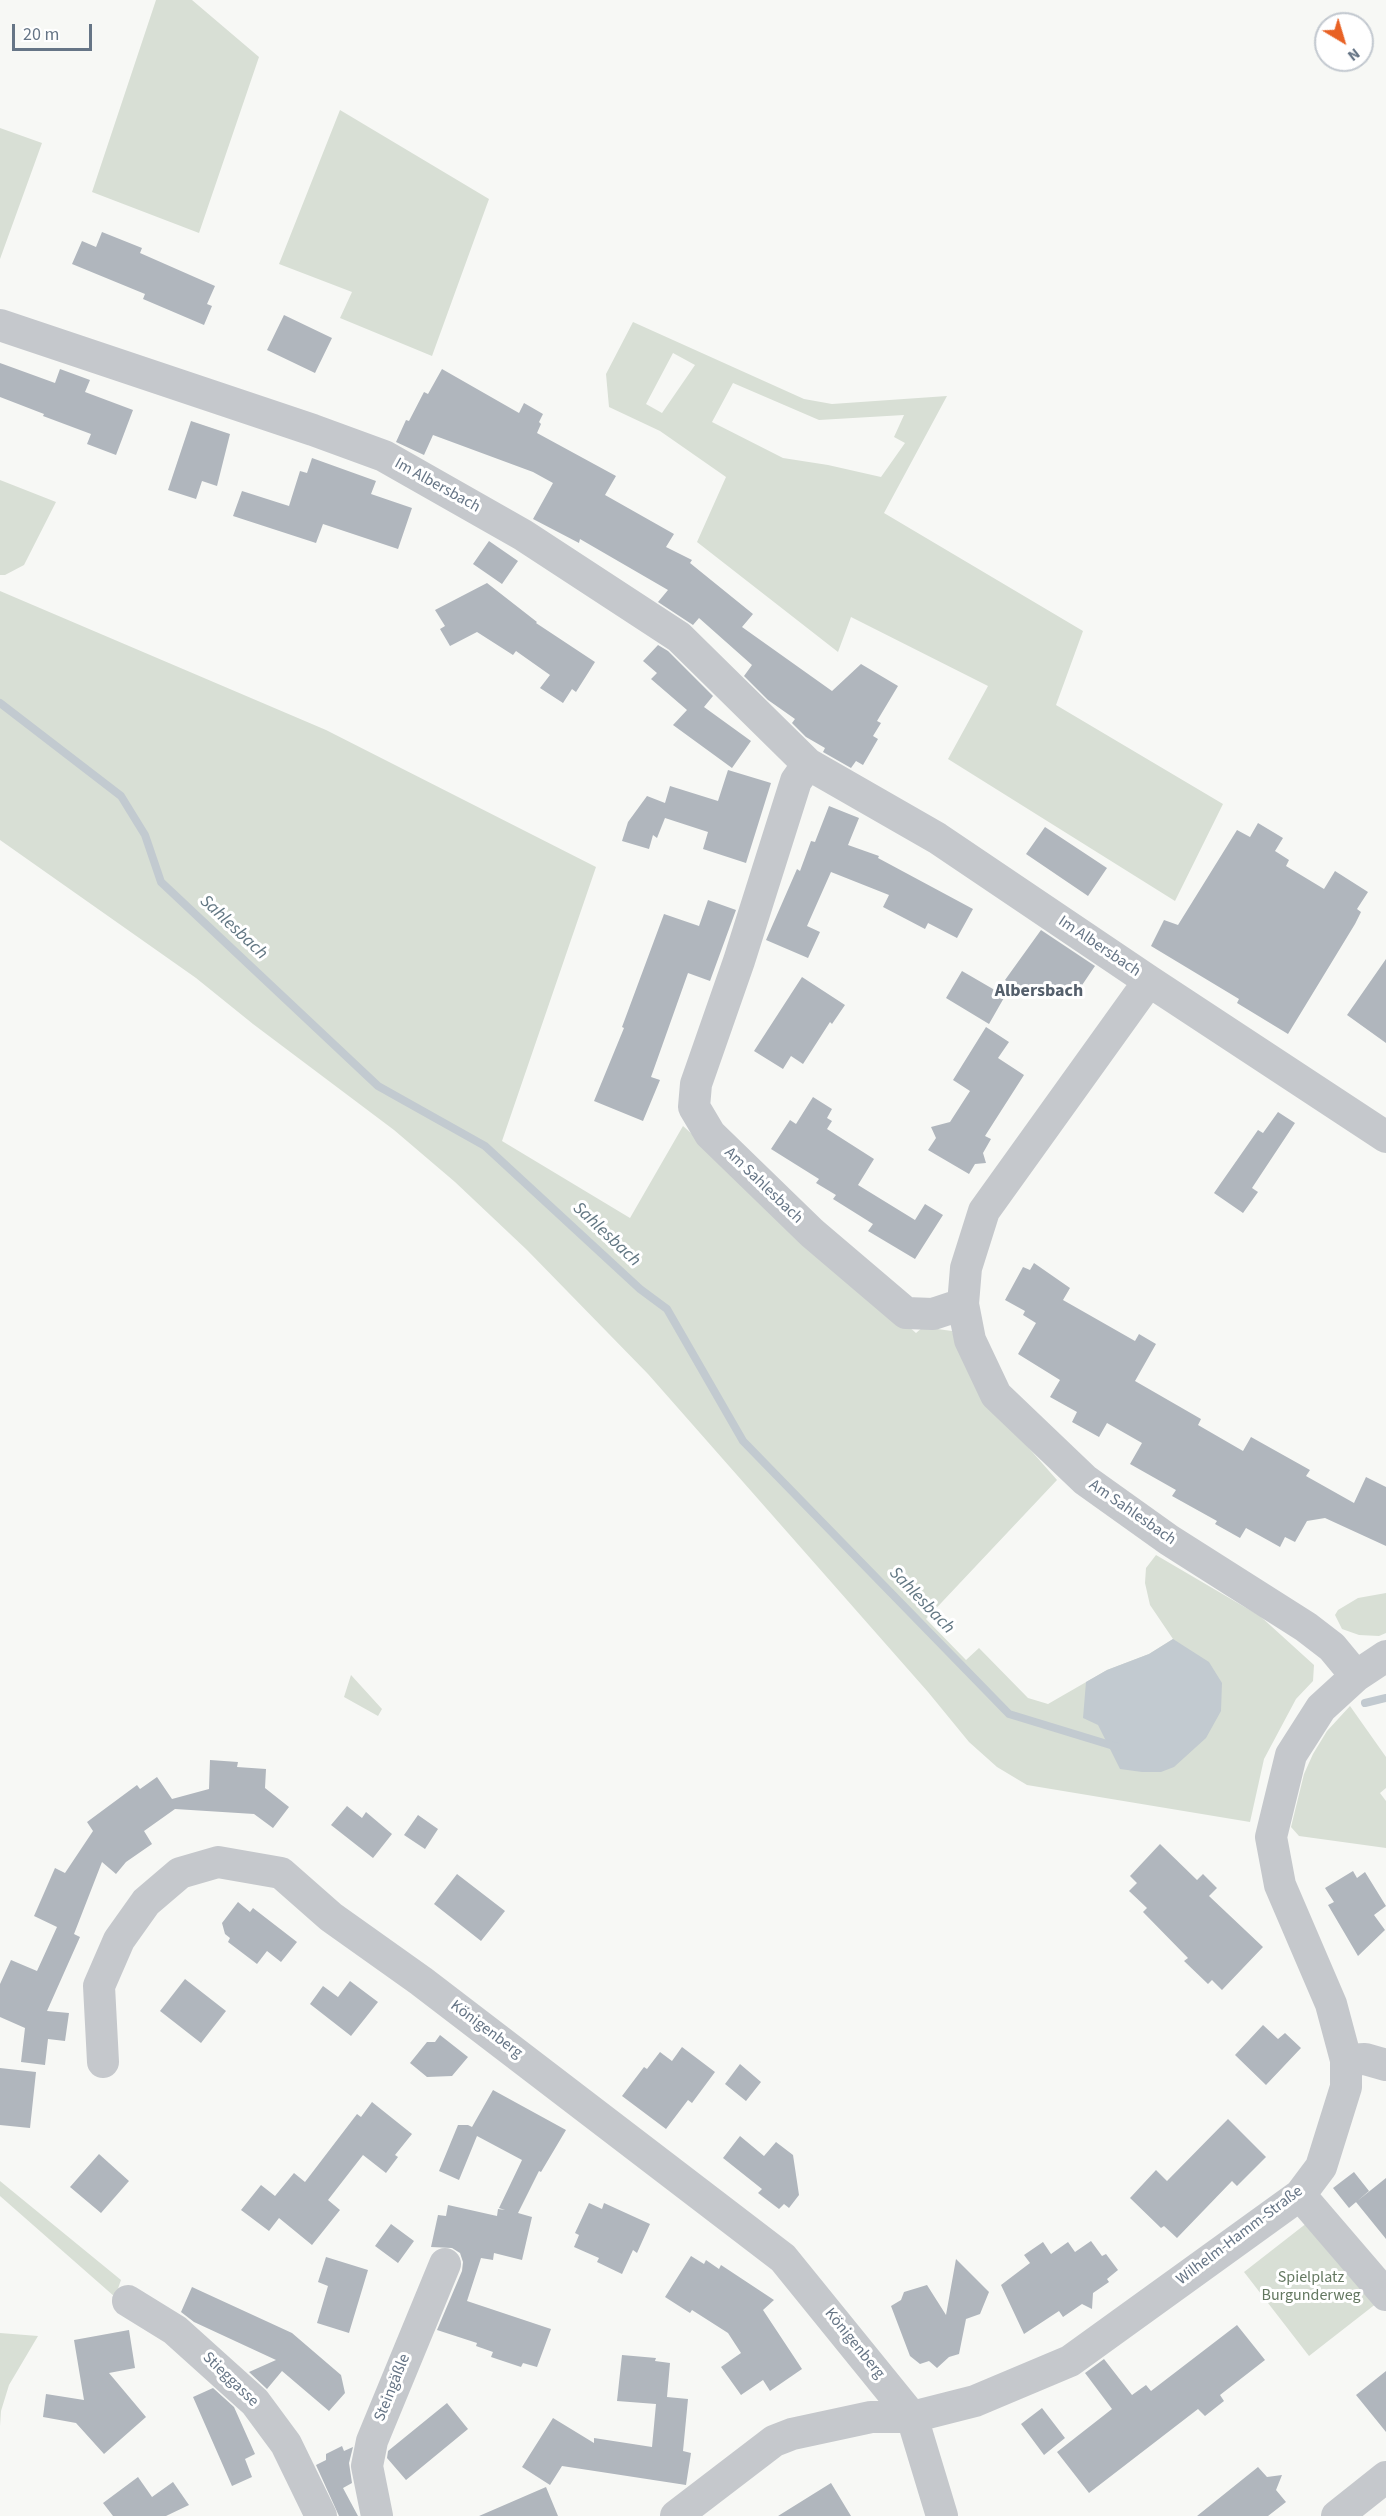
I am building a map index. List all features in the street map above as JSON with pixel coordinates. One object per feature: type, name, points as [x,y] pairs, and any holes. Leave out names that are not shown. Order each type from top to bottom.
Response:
[{"type":"street","name":"Im Albersbach","points":[[0,326],[313,430],[384,456],[523,535],[679,638],[808,764],[937,838],[1386,1137]]},
{"type":"street","name":"Am Sahlesbach","points":[[808,764],[796,782],[739,961],[696,1084],[694,1107],[718,1143],[812,1233],[906,1313],[933,1314],[963,1304]]},
{"type":"street","name":"Am Sahlesbach","points":[[1149,981],[984,1211],[966,1268],[963,1304],[970,1340],[996,1395],[1084,1480],[1169,1540],[1306,1627],[1332,1647],[1356,1676]]},
{"type":"street","name":"Wilhelm-Hamm-Straße","points":[[676,2516],[774,2441],[792,2434],[871,2417],[912,2417],[975,2401],[1070,2361],[1300,2195],[1321,2167],[1325,2156],[1346,2087],[1346,2060],[1331,2004],[1280,1885],[1270,1837],[1291,1755],[1321,1708],[1356,1676],[1386,1656]]},
{"type":"street","name":"Königenberg","points":[[103,2062],[99,1986],[119,1940],[147,1902],[180,1873],[218,1862],[281,1873],[331,1917],[422,1981],[783,2258],[912,2417]]},
{"type":"street","points":[[1346,2060],[1365,2059],[1386,2066]]},
{"type":"street","points":[[1300,2195],[1386,2295]]},
{"type":"street","name":"Steingäßle","points":[[377,2516],[367,2466],[372,2441],[445,2264]]},
{"type":"street","name":"Stieggasse","points":[[128,2301],[176,2330],[255,2402],[286,2444],[321,2516]]},
{"type":"street","points":[[912,2417],[942,2516]]},
{"type":"street","points":[[1337,2516],[1386,2477]]},
{"type":"green space","points":[[156,0],[192,0],[259,57],[199,233],[92,192]]},
{"type":"green space","points":[[340,110],[489,199],[432,356],[340,318],[352,292],[279,264]]},
{"type":"green space","points":[[0,128],[42,143],[0,259]]},
{"type":"green space","points":[[633,322],[804,399],[832,404],[947,396],[884,513],[1083,631],[1056,705],[1223,804],[1175,901],[948,759],[988,686],[851,617],[838,652],[697,542],[726,477],[660,431],[609,407],[606,374]],"holes":[[[673,353],[695,365],[662,413],[646,404]],[[733,383],[819,420],[904,415],[894,437],[905,443],[881,477],[783,458],[712,422]]]},
{"type":"green space","points":[[0,480],[56,502],[24,565],[5,575],[0,575]]},
{"type":"green space","points":[[0,591],[326,730],[596,867],[502,1141],[630,1218],[683,1126],[916,1333],[923,1327],[952,1331],[960,1354],[997,1412],[1057,1480],[926,1619],[966,1660],[979,1648],[1028,1698],[1048,1704],[1107,1670],[1149,1654],[1173,1639],[1150,1605],[1145,1583],[1146,1568],[1156,1555],[1260,1616],[1314,1665],[1313,1681],[1296,1699],[1264,1759],[1250,1822],[1027,1785],[997,1767],[969,1742],[928,1692],[648,1374],[527,1250],[455,1182],[394,1130],[196,978],[0,840]]},
{"type":"green space","points":[[1386,1593],[1386,1633],[1379,1636],[1359,1635],[1342,1629],[1335,1615],[1338,1610],[1358,1598]]},
{"type":"green space","points":[[351,1675],[382,1709],[378,1716],[344,1697]]},
{"type":"green space","points":[[1350,1706],[1386,1757],[1386,1788],[1380,1793],[1386,1801],[1386,1848],[1299,1836],[1291,1827],[1304,1774],[1313,1754],[1327,1731]]},
{"type":"green space","points":[[0,2181],[121,2280],[115,2297],[0,2196]]},
{"type":"green space","name":"Spielplatz Burgunderweg","points":[[1312,2219],[1377,2303],[1309,2356],[1244,2272]]},
{"type":"green space","points":[[0,2333],[38,2336],[9,2385],[1,2411],[0,2426]]},
{"type":"shaded area","points":[[1173,1639],[1209,1662],[1222,1683],[1221,1711],[1206,1738],[1174,1767],[1161,1772],[1120,1769],[1098,1725],[1083,1718],[1086,1682],[1107,1670],[1149,1654]]},
{"type":"building","points":[[102,232],[142,248],[140,253],[215,286],[207,304],[212,306],[204,325],[143,299],[145,294],[72,264],[82,241],[96,247]]},
{"type":"building","points":[[284,315],[332,338],[315,373],[267,350]]},
{"type":"building","points":[[0,363],[55,383],[60,369],[90,380],[85,392],[133,410],[116,455],[87,444],[91,434],[0,397]]},
{"type":"building","points":[[442,369],[519,413],[524,403],[543,414],[537,433],[616,476],[605,495],[674,534],[666,547],[692,560],[690,563],[753,614],[742,627],[832,691],[861,664],[898,686],[877,721],[881,723],[873,736],[878,739],[863,765],[856,761],[851,768],[823,752],[825,748],[806,737],[792,723],[795,719],[768,700],[744,676],[752,665],[699,618],[693,625],[658,602],[668,590],[580,539],[579,543],[533,519],[553,483],[533,472],[433,435],[424,455],[396,442],[406,420],[409,421],[424,392],[428,394]]},
{"type":"building","points":[[191,421],[230,434],[217,486],[202,481],[196,499],[168,490]]},
{"type":"building","points":[[312,458],[376,481],[371,494],[412,508],[398,549],[323,524],[316,543],[233,516],[242,491],[289,506],[300,471],[307,473]]},
{"type":"building","points":[[489,541],[518,561],[502,584],[473,564]]},
{"type":"building","points":[[487,583],[536,623],[595,662],[576,692],[572,689],[563,703],[540,688],[550,675],[516,651],[513,655],[477,632],[450,646],[440,629],[445,626],[435,610]]},
{"type":"building","points":[[658,645],[668,651],[713,696],[704,707],[751,741],[732,768],[673,725],[687,710],[651,679],[657,673],[643,661]]},
{"type":"building","points":[[728,770],[771,783],[746,863],[703,849],[708,832],[665,818],[657,838],[653,835],[649,849],[622,841],[628,822],[647,796],[665,803],[670,786],[718,801]]},
{"type":"building","points":[[829,806],[859,818],[848,845],[879,856],[878,858],[973,909],[957,938],[928,923],[925,929],[883,907],[889,895],[831,872],[807,926],[820,932],[808,958],[766,940],[797,869],[800,871],[811,841],[815,842]]},
{"type":"building","points":[[1258,823],[1283,838],[1275,851],[1289,860],[1286,866],[1324,889],[1335,871],[1368,892],[1357,909],[1361,912],[1355,924],[1288,1034],[1237,1003],[1239,999],[1151,946],[1164,920],[1178,925],[1237,830],[1250,837]]},
{"type":"building","points":[[1045,827],[1107,868],[1088,896],[1026,854]]},
{"type":"building","points":[[708,900],[736,910],[710,981],[688,973],[651,1077],[660,1080],[643,1121],[594,1101],[624,1028],[622,1027],[664,914],[699,926]]},
{"type":"building","points":[[1041,930],[1095,966],[1074,997],[1060,988],[1055,995],[1041,984],[1030,998],[1005,980]]},
{"type":"building","points":[[1386,959],[1386,1043],[1347,1015]]},
{"type":"building","points":[[962,971],[1005,996],[989,1024],[946,998]]},
{"type":"building","points":[[802,977],[845,1005],[832,1024],[830,1022],[803,1064],[791,1056],[783,1069],[754,1051]]},
{"type":"building","points":[[986,1027],[1009,1042],[998,1058],[1024,1075],[985,1136],[991,1139],[983,1153],[986,1163],[975,1164],[969,1174],[928,1150],[936,1138],[931,1127],[950,1122],[970,1091],[953,1080]]},
{"type":"building","points":[[813,1097],[832,1109],[827,1118],[832,1121],[827,1129],[874,1159],[858,1185],[915,1220],[925,1204],[943,1215],[915,1259],[868,1231],[873,1224],[833,1199],[836,1195],[816,1183],[819,1179],[771,1149],[790,1120],[796,1124]]},
{"type":"building","points":[[1278,1112],[1295,1123],[1252,1188],[1258,1192],[1243,1213],[1214,1193],[1258,1130],[1263,1133]]},
{"type":"building","points":[[1034,1263],[1070,1288],[1063,1300],[1135,1341],[1139,1334],[1156,1344],[1135,1381],[1201,1419],[1198,1425],[1243,1451],[1251,1437],[1310,1470],[1306,1476],[1354,1503],[1366,1477],[1386,1487],[1386,1546],[1325,1518],[1307,1521],[1295,1542],[1285,1537],[1280,1547],[1246,1528],[1240,1538],[1215,1524],[1217,1521],[1172,1496],[1176,1490],[1130,1464],[1142,1443],[1107,1423],[1099,1437],[1072,1422],[1077,1412],[1050,1397],[1060,1380],[1018,1354],[1036,1323],[1023,1315],[1025,1311],[1005,1300],[1023,1267],[1030,1270]]},
{"type":"building","points":[[210,1760],[238,1762],[237,1767],[266,1769],[265,1788],[289,1807],[273,1828],[254,1814],[175,1809],[144,1831],[152,1844],[126,1862],[116,1874],[102,1862],[74,1934],[80,1937],[47,2011],[69,2013],[65,2041],[48,2039],[45,2065],[21,2062],[25,2028],[0,2017],[0,1984],[11,1960],[37,1971],[57,1927],[34,1916],[55,1868],[65,1873],[93,1831],[87,1822],[137,1785],[140,1789],[157,1777],[172,1799],[209,1789]]},
{"type":"building","points":[[347,1806],[362,1818],[366,1812],[392,1834],[373,1858],[331,1825]]},
{"type":"building","points":[[418,1815],[438,1829],[425,1849],[404,1835]]},
{"type":"building","points":[[1160,1844],[1197,1880],[1203,1874],[1217,1888],[1209,1896],[1263,1947],[1222,1990],[1212,1980],[1208,1984],[1184,1961],[1188,1958],[1143,1912],[1147,1908],[1129,1891],[1137,1883],[1130,1876]]},
{"type":"building","points":[[1353,1871],[1357,1878],[1365,1872],[1386,1906],[1374,1915],[1385,1930],[1358,1956],[1328,1905],[1334,1902],[1325,1888]]},
{"type":"building","points":[[457,1874],[505,1911],[481,1941],[434,1904]]},
{"type":"building","points":[[238,1902],[250,1912],[253,1908],[297,1942],[281,1962],[267,1951],[257,1964],[228,1942],[230,1938],[225,1934],[222,1923]]},
{"type":"building","points":[[185,1979],[226,2011],[201,2043],[160,2011]]},
{"type":"building","points":[[350,1981],[378,2002],[351,2036],[310,2004],[323,1986],[338,1997]]},
{"type":"building","points":[[1263,2025],[1278,2039],[1285,2033],[1301,2048],[1266,2085],[1235,2055]]},
{"type":"building","points":[[440,2035],[468,2057],[452,2076],[427,2077],[410,2063],[427,2042],[435,2042]]},
{"type":"building","points":[[682,2047],[715,2072],[692,2103],[688,2100],[666,2129],[622,2096],[644,2067],[647,2069],[660,2052],[672,2061]]},
{"type":"building","points":[[740,2064],[761,2082],[746,2101],[725,2084]]},
{"type":"building","points":[[0,2068],[36,2072],[30,2128],[0,2125]]},
{"type":"building","points":[[493,2090],[566,2130],[541,2172],[539,2171],[518,2213],[532,2217],[522,2260],[494,2253],[493,2260],[481,2258],[467,2301],[551,2329],[537,2367],[523,2363],[521,2367],[491,2357],[493,2352],[476,2346],[477,2343],[437,2330],[462,2271],[463,2262],[460,2253],[452,2248],[431,2247],[438,2215],[446,2216],[448,2205],[497,2216],[498,2209],[505,2210],[499,2208],[522,2160],[477,2136],[459,2180],[439,2171],[458,2125],[472,2127]]},
{"type":"building","points":[[372,2102],[412,2134],[395,2155],[398,2157],[386,2173],[363,2155],[328,2200],[340,2210],[312,2245],[279,2218],[269,2231],[241,2210],[261,2185],[275,2196],[294,2173],[305,2182],[357,2114],[361,2117]]},
{"type":"building","points":[[1228,2119],[1266,2157],[1237,2186],[1232,2181],[1177,2238],[1164,2226],[1161,2228],[1130,2198],[1156,2170],[1167,2181]]},
{"type":"building","points":[[740,2136],[764,2156],[776,2142],[793,2155],[799,2195],[789,2208],[784,2204],[779,2209],[758,2193],[762,2189],[723,2158]]},
{"type":"building","points":[[99,2154],[129,2181],[101,2213],[70,2187]]},
{"type":"building","points":[[1354,2172],[1369,2191],[1349,2208],[1333,2188]]},
{"type":"building","points":[[1386,2178],[1386,2239],[1356,2202]]},
{"type":"building","points":[[589,2203],[602,2209],[604,2203],[650,2224],[637,2253],[633,2250],[622,2274],[597,2262],[599,2258],[574,2247],[579,2235],[575,2233]]},
{"type":"building","points":[[391,2224],[414,2241],[398,2263],[375,2246]]},
{"type":"building","points":[[1091,2241],[1102,2256],[1106,2254],[1118,2270],[1107,2279],[1109,2282],[1093,2293],[1092,2309],[1082,2304],[1063,2317],[1059,2311],[1024,2334],[1001,2285],[1030,2263],[1024,2255],[1043,2242],[1051,2254],[1068,2242],[1075,2252]]},
{"type":"building","points":[[691,2256],[704,2264],[706,2260],[719,2269],[721,2265],[774,2300],[763,2310],[802,2369],[770,2391],[763,2380],[741,2395],[721,2367],[741,2353],[728,2333],[692,2310],[690,2313],[665,2297]]},
{"type":"building","points":[[326,2257],[368,2270],[349,2333],[317,2323],[328,2286],[318,2282]]},
{"type":"building","points":[[956,2259],[989,2292],[980,2314],[966,2319],[959,2354],[949,2357],[937,2368],[929,2361],[920,2364],[910,2356],[891,2306],[901,2300],[904,2292],[927,2285],[946,2315]]},
{"type":"building","points":[[192,2287],[292,2333],[341,2375],[345,2393],[329,2411],[282,2371],[267,2389],[249,2372],[276,2360],[194,2322],[181,2312]]},
{"type":"building","points":[[1237,2325],[1265,2360],[1220,2395],[1224,2401],[1205,2416],[1198,2409],[1089,2493],[1057,2452],[1112,2409],[1085,2373],[1104,2359],[1132,2395],[1146,2385],[1151,2391]]},
{"type":"building","points":[[129,2330],[135,2368],[109,2373],[146,2417],[104,2454],[76,2423],[43,2417],[46,2394],[84,2400],[74,2340]]},
{"type":"building","points":[[622,2355],[656,2358],[655,2361],[670,2363],[667,2397],[688,2399],[683,2451],[691,2453],[686,2485],[562,2466],[550,2485],[522,2467],[553,2418],[594,2443],[594,2438],[652,2447],[656,2404],[617,2401]]},
{"type":"building","points":[[1386,2371],[1386,2432],[1356,2395]]},
{"type":"building","points":[[213,2388],[234,2407],[255,2454],[245,2459],[252,2477],[232,2486],[193,2397]]},
{"type":"building","points":[[447,2403],[468,2429],[406,2480],[387,2458],[388,2451]]},
{"type":"building","points":[[1042,2408],[1065,2438],[1044,2455],[1021,2424]]},
{"type":"building","points":[[342,2446],[344,2451],[353,2447],[349,2463],[352,2483],[343,2488],[358,2516],[339,2516],[316,2465],[326,2460],[326,2454]]},
{"type":"building","points":[[1258,2467],[1267,2477],[1282,2475],[1276,2490],[1286,2502],[1268,2516],[1197,2516]]},
{"type":"building","points":[[138,2477],[152,2497],[173,2482],[189,2505],[166,2516],[113,2516],[103,2503]]},
{"type":"building","points":[[831,2483],[851,2516],[778,2516]]},
{"type":"building","points":[[546,2487],[558,2516],[479,2516]]},
{"type":"waterway","name":"Sahlesbach","points":[[0,703],[121,796],[145,835],[161,882],[378,1086],[485,1146],[640,1289],[667,1309],[743,1441],[1009,1714],[1117,1747]]},
{"type":"waterway","name":"Sahlesbach","points":[[1365,1703],[1386,1698]]},
{"type":"district","name":"Albersbach","points":[[1039,992]]}]
